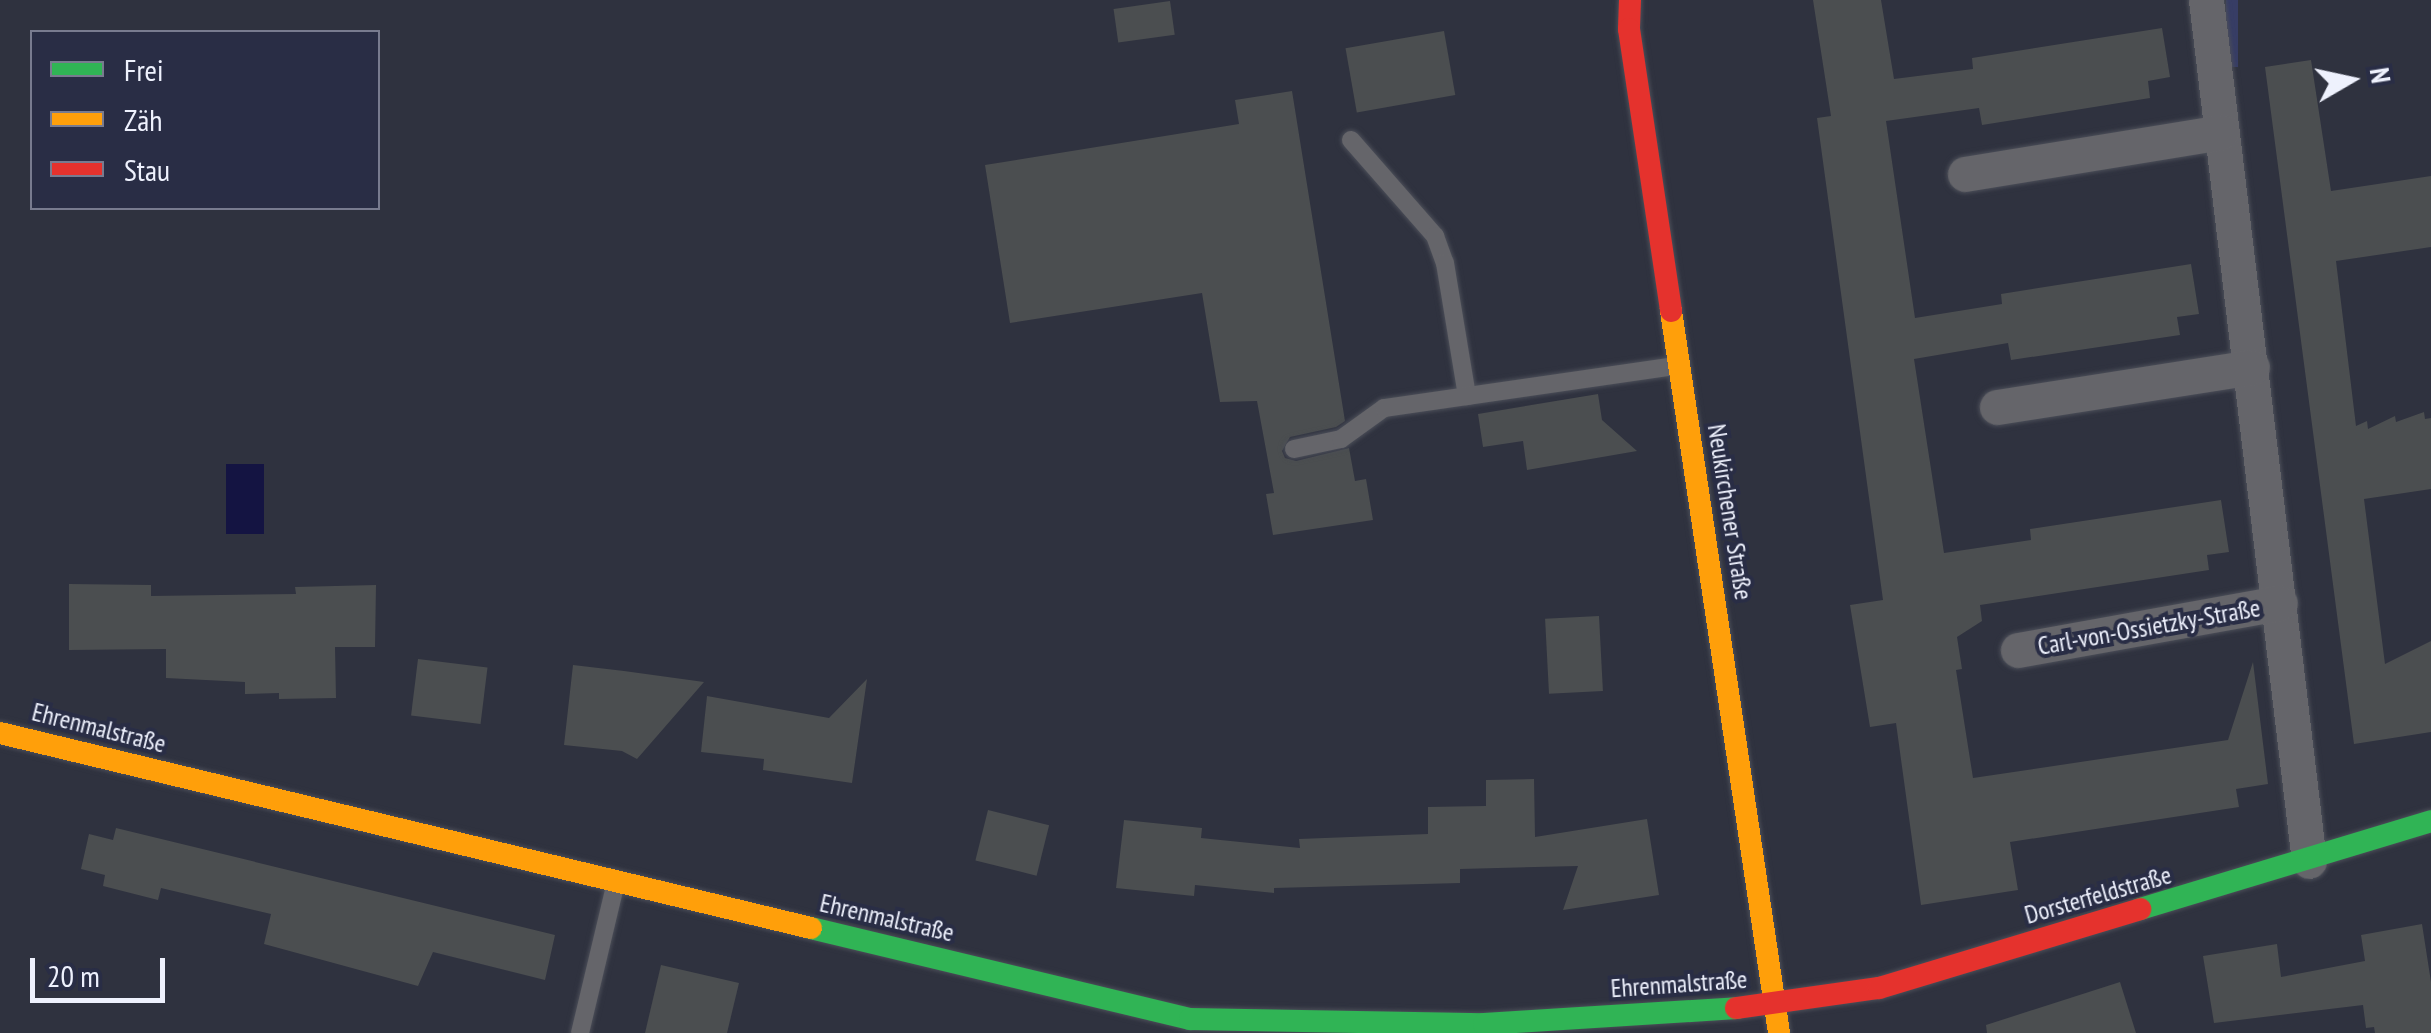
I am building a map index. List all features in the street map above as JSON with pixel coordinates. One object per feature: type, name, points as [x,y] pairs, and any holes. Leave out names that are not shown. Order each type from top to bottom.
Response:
[{"type":"street","name":"Neukirchener Straße","points":[[1630,0],[1628,29],[1779,1033]]},
{"type":"street","name":"Carl-von-Ossietzky-Straße","points":[[2206,0],[2309,862]]},
{"type":"street","points":[[1965,174],[2222,132]]},
{"type":"street","points":[[1998,407],[2252,366]]},
{"type":"street","name":"Carl-von-Ossietzky-Straße","points":[[2018,650],[2280,604]]},
{"type":"street","name":"Ehrenmalstraße","points":[[0,732],[1190,1019],[1484,1024],[1776,1005]]},
{"type":"street","name":"Dorsterfeldstraße","points":[[1776,1005],[1878,988],[2309,862],[2431,822]]},
{"type":"lane","points":[[1351,140],[1435,236],[1445,263],[1468,396]]},
{"type":"lane","points":[[1294,449],[1341,438],[1384,408],[1680,365]]},
{"type":"lane","points":[[580,1033],[616,882]]},
{"type":"shaded area","points":[[2226,0],[2238,0],[2238,67],[2226,67]]},
{"type":"shaded area","points":[[226,464],[264,464],[264,534],[226,534]]},
{"type":"building","points":[[1813,0],[1881,0],[1894,79],[1973,69],[1972,58],[2162,28],[2170,77],[2148,81],[2150,98],[1982,125],[1979,108],[1886,121],[1915,318],[2002,304],[2001,294],[2191,264],[2199,314],[2177,317],[2180,335],[2011,360],[2008,343],[1914,359],[1944,553],[2031,540],[2030,529],[2221,500],[2229,552],[2207,555],[2209,570],[1980,605],[1982,621],[1957,637],[1962,669],[1956,670],[1973,778],[2228,740],[2253,662],[2268,784],[2236,789],[2239,807],[2010,842],[2018,890],[1921,905],[1896,723],[1870,727],[1850,605],[1883,600],[1817,118],[1831,116]]},
{"type":"building","points":[[1170,1],[1175,35],[1118,43],[1114,9]]},
{"type":"building","points":[[1444,31],[1455,95],[1357,112],[1346,48]]},
{"type":"building","points":[[2311,60],[2331,191],[2431,176],[2431,247],[2336,261],[2356,426],[2367,421],[2368,429],[2395,416],[2396,422],[2424,412],[2425,419],[2431,418],[2431,489],[2364,499],[2385,664],[2431,641],[2431,732],[2354,744],[2265,67]]},
{"type":"building","points":[[1292,91],[1345,421],[1336,427],[1290,437],[1282,451],[1285,458],[1296,461],[1349,448],[1355,481],[1366,479],[1373,520],[1273,535],[1266,494],[1274,493],[1257,401],[1220,402],[1202,293],[1010,323],[985,165],[1239,124],[1235,100]]},
{"type":"building","points":[[1598,394],[1602,420],[1637,451],[1527,470],[1523,441],[1483,447],[1478,414]]},
{"type":"building","points":[[69,584],[151,585],[151,596],[296,594],[295,587],[376,585],[375,647],[335,647],[336,698],[279,699],[279,693],[245,694],[245,682],[166,678],[166,649],[69,650]]},
{"type":"building","points":[[1599,616],[1603,691],[1549,694],[1545,619]]},
{"type":"building","points":[[418,659],[487,668],[481,724],[411,716]]},
{"type":"building","points":[[573,665],[704,682],[637,759],[622,751],[564,745]]},
{"type":"building","points":[[867,679],[852,783],[763,770],[764,759],[701,752],[707,696],[829,718]]},
{"type":"building","points":[[1534,779],[1535,837],[1647,819],[1659,895],[1563,910],[1578,866],[1460,869],[1460,883],[1274,888],[1274,893],[1195,885],[1194,896],[1116,888],[1124,820],[1202,828],[1201,838],[1300,848],[1299,839],[1428,834],[1428,807],[1486,806],[1486,780]]},
{"type":"building","points":[[988,810],[1049,825],[1037,876],[975,860]]},
{"type":"building","points":[[116,828],[555,935],[545,980],[433,952],[418,986],[264,944],[271,914],[161,888],[158,900],[103,886],[105,875],[81,869],[89,834],[113,840]]},
{"type":"building","points":[[2422,924],[2431,982],[2431,1033],[2375,1033],[2374,1027],[2366,1028],[2363,1005],[2214,1023],[2203,956],[2277,944],[2281,977],[2365,961],[2361,935]]},
{"type":"building","points":[[661,965],[739,983],[727,1033],[645,1033]]},
{"type":"building","points":[[2120,982],[2136,1033],[1987,1033],[1986,1025]]},
{"type":"traffic: fast","points":[[2140,909],[2431,821]]},
{"type":"traffic: fast","points":[[811,928],[1190,1019],[1484,1024],[1736,1008]]},
{"type":"traffic: slow","points":[[1671,311],[1779,1033]]},
{"type":"traffic: slow","points":[[0,733],[811,928]]},
{"type":"traffic: jam","points":[[1630,0],[1629,29],[1671,311]]},
{"type":"traffic: jam","points":[[1736,1008],[1879,988],[2140,909]]}]
